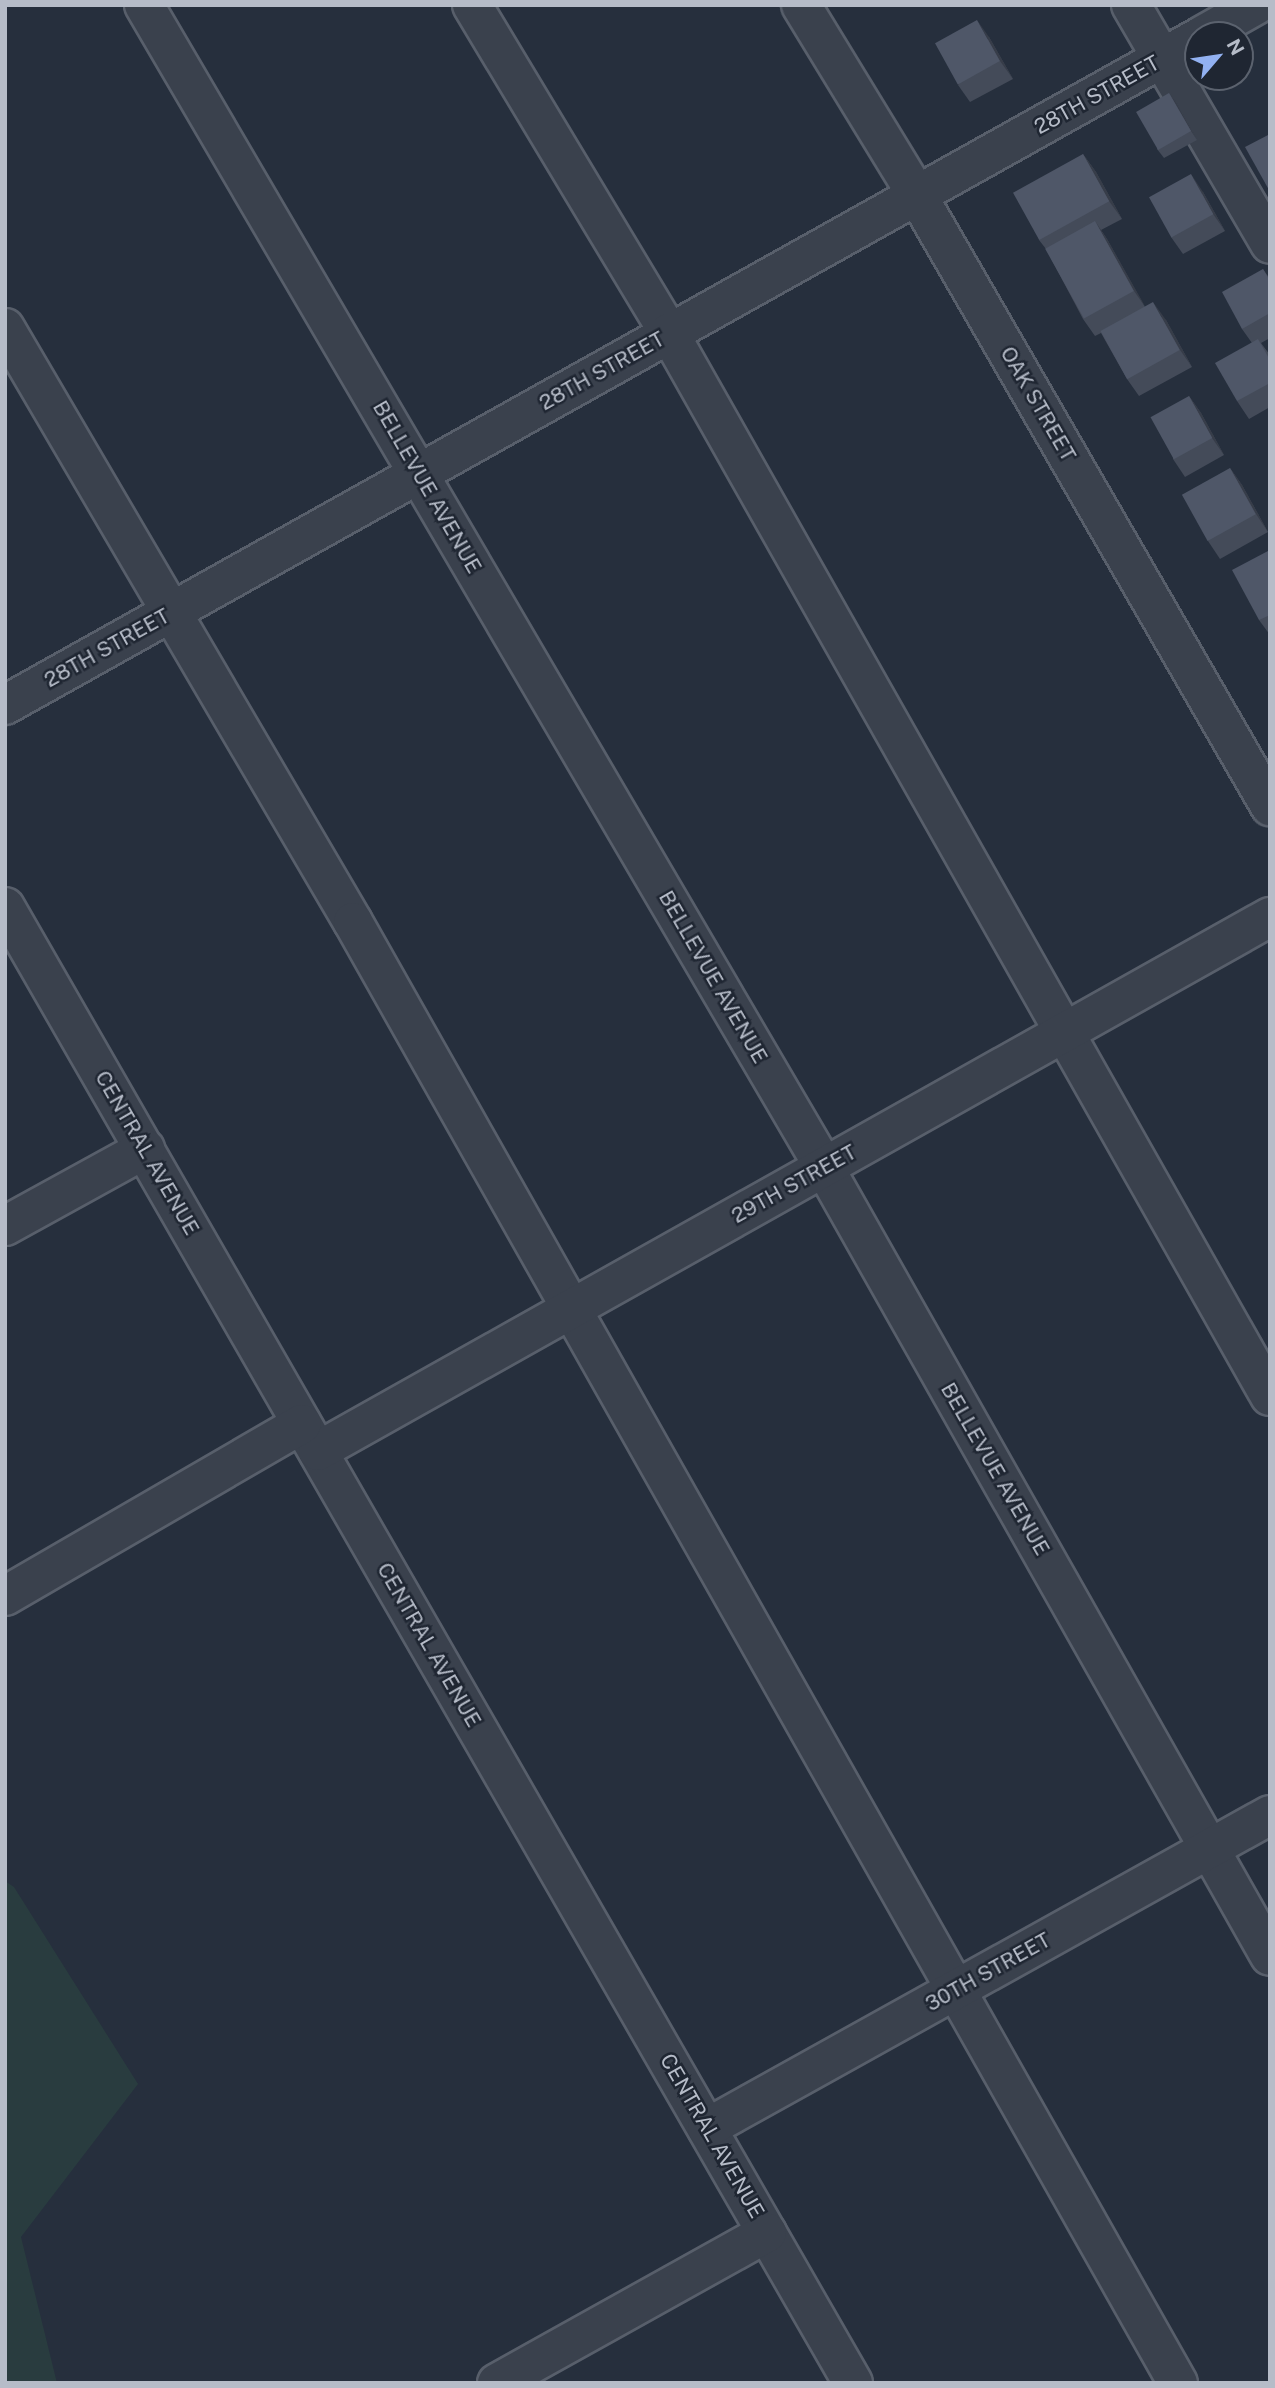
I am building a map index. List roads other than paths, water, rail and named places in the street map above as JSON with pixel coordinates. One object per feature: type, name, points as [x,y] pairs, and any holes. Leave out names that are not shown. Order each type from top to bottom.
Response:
[{"type":"street","name":"BELLEVUE AVENUE","points":[[144,5],[824,1167],[1270,1956]]},
{"type":"street","points":[[472,5],[669,333],[1270,1396]]},
{"type":"street","name":"OAK STREET","points":[[801,5],[917,195],[1270,806]]},
{"type":"street","points":[[1131,5],[1270,244]]},
{"type":"street","points":[[1228,21],[1256,5]]},
{"type":"street","name":"28TH STREET","points":[[5,705],[1184,46]]},
{"type":"street","points":[[5,328],[571,1309],[1178,2383]]},
{"type":"street","name":"CENTRAL AVENUE","points":[[5,907],[853,2383]]},
{"type":"street","name":"29TH STREET","points":[[5,1596],[310,1437],[571,1309],[1270,917]]},
{"type":"street","points":[[5,1226],[145,1149]]},
{"type":"street","name":"30TH STREET","points":[[707,2128],[1270,1815]]},
{"type":"street","points":[[497,2383],[767,2233]]}]
